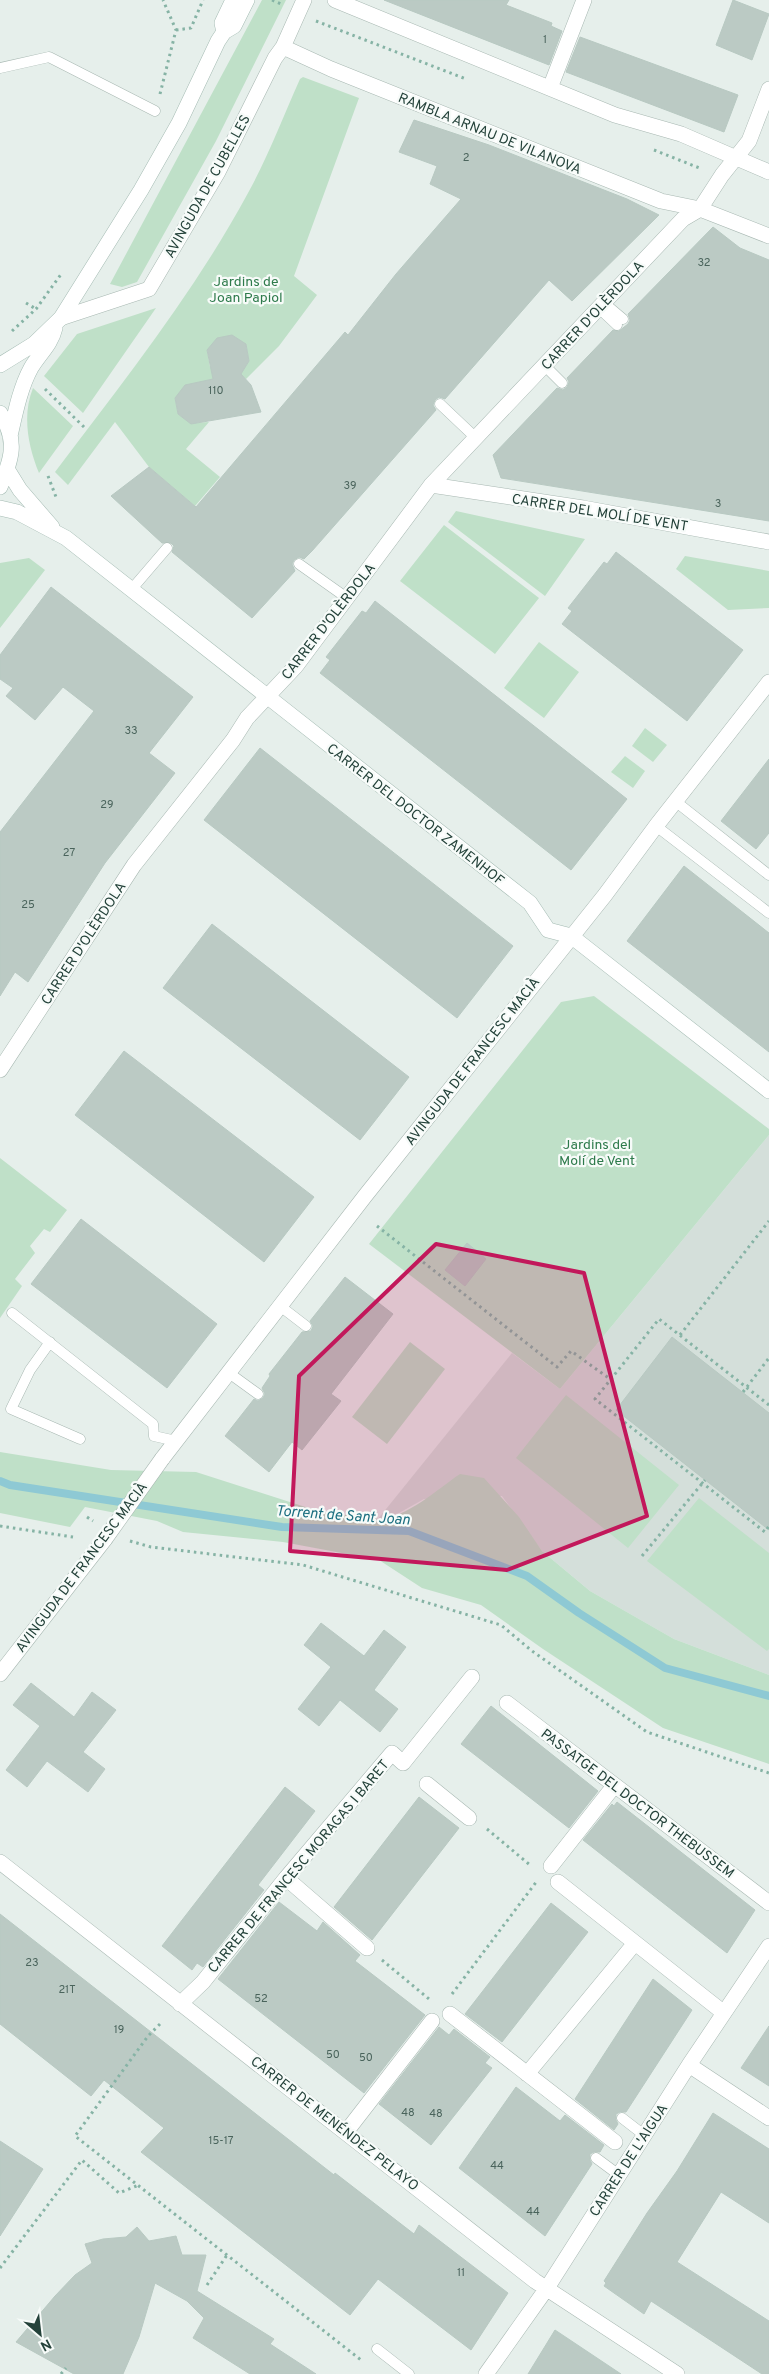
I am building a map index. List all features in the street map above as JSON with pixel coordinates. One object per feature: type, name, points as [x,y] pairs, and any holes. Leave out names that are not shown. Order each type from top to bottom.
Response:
[{"type":"street","points":[[224,32],[222,22],[233,0]]},
{"type":"street","points":[[10,436],[18,403],[28,374],[53,336],[58,322],[141,190],[179,122],[224,32],[234,26],[247,0]]},
{"type":"street","name":"AVINGUDA DE CUBELLES","points":[[58,322],[148,289],[218,172],[275,58],[283,47],[304,0]]},
{"type":"street","points":[[335,0],[615,115],[682,134],[769,172]]},
{"type":"street","points":[[550,88],[584,0]]},
{"type":"street","name":"RAMBLA ARNAU DE VILANOVA","points":[[283,47],[331,69],[661,201],[700,209],[769,236]]},
{"type":"street","points":[[700,209],[734,158],[749,141],[769,89]]},
{"type":"street","name":"CARRER D'OLÈRDOLA","points":[[0,1070],[134,865],[233,740],[247,718],[296,666],[431,485],[683,219],[700,209]]},
{"type":"street","points":[[0,365],[23,352],[58,322]]},
{"type":"street","points":[[0,413],[13,448],[0,487]]},
{"type":"street","points":[[7,469],[20,490],[60,535]]},
{"type":"street","name":"CARRER DEL MOLÍ DE VENT","points":[[431,485],[603,512],[769,542]]},
{"type":"street","points":[[0,508],[17,512],[60,535]]},
{"type":"street","name":"CARRER DEL DOCTOR ZAMENHOF","points":[[60,535],[530,903],[548,930],[571,936],[769,1091]]},
{"type":"street","name":"AVINGUDA DE FRANCESC MACIÀ","points":[[0,1674],[280,1306],[769,682]]},
{"type":"street","name":"CARRER DE FRANCESC MORAGAS I BARET","points":[[180,2004],[202,1982],[286,1878],[392,1753],[403,1764],[472,1678]]},
{"type":"street","name":"PASSATGE DEL DOCTOR THEBUSSEM","points":[[507,1703],[769,1903]]},
{"type":"street","points":[[427,1784],[469,1818]]},
{"type":"street","points":[[546,1870],[614,1786]]},
{"type":"street","name":"CARRER DE MENÉNDEZ PELAYO","points":[[0,1862],[546,2288],[677,2374]]},
{"type":"street","points":[[286,1878],[367,1948]]},
{"type":"street","points":[[558,1882],[724,2013]]},
{"type":"street","points":[[527,2074],[635,1943]]},
{"type":"street","name":"CARRER DE L'AIGUA","points":[[486,2374],[546,2288],[644,2134],[769,1946]]},
{"type":"street","points":[[346,2132],[441,2015],[527,2074],[615,2142]]},
{"type":"street","points":[[689,2065],[769,2118]]},
{"type":"lane","points":[[0,68],[50,57],[155,111]]},
{"type":"lane","points":[[602,306],[620,322]]},
{"type":"lane","points":[[545,366],[562,383]]},
{"type":"lane","points":[[440,404],[477,438]]},
{"type":"lane","points":[[132,590],[168,548]]},
{"type":"lane","points":[[299,564],[347,598]]},
{"type":"lane","points":[[675,801],[769,875]]},
{"type":"lane","points":[[656,826],[769,913]]},
{"type":"lane","points":[[280,1306],[306,1326]]},
{"type":"lane","points":[[12,1313],[153,1424],[154,1436],[176,1442]]},
{"type":"lane","points":[[50,1342],[30,1370],[11,1409],[80,1439]]},
{"type":"lane","points":[[229,1373],[258,1394]]},
{"type":"lane","points":[[622,2118],[644,2134]]},
{"type":"lane","points":[[596,2158],[619,2175]]},
{"type":"lane","points":[[377,2350],[409,2374]]},
{"type":"path","points":[[155,111],[166,79],[176,30],[163,0]]},
{"type":"path","points":[[176,30],[191,28],[204,0]]},
{"type":"path","points":[[7,336],[36,309]]},
{"type":"path","points":[[40,385],[85,428]]},
{"type":"path","points":[[680,1335],[769,1221]]},
{"type":"path","points":[[377,1226],[557,1367],[572,1351],[610,1379]]},
{"type":"path","points":[[769,1405],[659,1318],[594,1399],[765,1532],[769,1526]]},
{"type":"path","points":[[742,1392],[769,1358]]},
{"type":"path","points":[[642,1556],[705,1480]]},
{"type":"path","points":[[87,1517],[94,1522],[84,1528],[106,1537],[119,1545],[131,1541],[151,1547],[303,1565],[501,1625],[532,1651],[647,1732],[769,1773]]},
{"type":"path","points":[[0,1526],[73,1537]]},
{"type":"path","points":[[367,1948],[441,2015],[546,1870],[478,1822],[469,1818]]},
{"type":"path","points":[[160,2024],[148,2036],[75,2136],[363,2362]]},
{"type":"path","points":[[0,2268],[82,2160],[119,2193],[138,2186]]},
{"type":"path","points":[[207,2284],[226,2255]]},
{"type":"path","points":[[61,2374],[66,2368]]},
{"type":"highlighted area","points":[[436,1244],[584,1273],[647,1516],[507,1570],[290,1551],[299,1376]]},
{"type":"shaded area","points":[[769,1135],[769,1675],[674,1639],[590,1591],[542,1551],[502,1496],[424,1499],[399,1513],[378,1519],[512,1353],[560,1389]]},
{"type":"green space","points":[[262,0],[286,0],[216,141],[137,282],[122,287],[110,284]]},
{"type":"green space","name":"Jardins de Joan Papiol","points":[[303,77],[359,98],[294,276],[317,295],[279,346],[246,379],[240,374],[249,361],[246,344],[207,350],[210,367],[223,377],[175,398],[178,414],[191,423],[209,422],[186,449],[220,477],[195,506],[149,467],[115,422],[68,485],[55,472],[132,371],[205,266],[255,179],[300,79]]},
{"type":"green space","points":[[156,308],[83,413],[44,376],[77,334]]},
{"type":"green space","points":[[33,388],[73,426],[39,473],[29,441],[27,420]]},
{"type":"green space","points":[[456,511],[585,539],[545,596],[448,522]]},
{"type":"green space","points":[[444,525],[539,598],[495,654],[400,581]]},
{"type":"green space","points":[[685,556],[769,571],[769,608],[728,610],[676,569]]},
{"type":"green space","points":[[29,558],[45,570],[0,628],[0,563]]},
{"type":"green space","points":[[539,642],[579,672],[544,718],[504,688]]},
{"type":"green space","points":[[645,728],[667,745],[653,762],[632,746]]},
{"type":"green space","points":[[625,756],[645,771],[633,788],[611,772]]},
{"type":"green space","name":"Jardins del Molí de Vent","points":[[594,996],[769,1129],[769,1135],[560,1389],[369,1244],[561,1002]]},
{"type":"green space","points":[[0,1158],[67,1210],[50,1232],[44,1229],[30,1246],[35,1253],[15,1279],[22,1286],[0,1318]]},
{"type":"green space","points":[[410,1342],[445,1369],[387,1444],[352,1417]]},
{"type":"green space","points":[[566,1395],[679,1485],[628,1548],[516,1458]]},
{"type":"green space","points":[[0,1452],[111,1470],[196,1472],[321,1512],[378,1519],[401,1513],[411,1508],[460,1474],[484,1478],[519,1517],[542,1551],[590,1591],[674,1639],[769,1675],[769,1764],[663,1728],[543,1649],[481,1605],[422,1588],[379,1560],[283,1542],[183,1532],[157,1521],[85,1507],[70,1527],[0,1513]]},
{"type":"green space","points":[[699,1498],[769,1553],[769,1649],[767,1651],[647,1561]]},
{"type":"building","points":[[384,0],[509,0],[506,5],[552,23],[551,26],[562,31],[549,65]]},
{"type":"building","points":[[733,0],[769,14],[752,60],[716,45]]},
{"type":"building","points":[[580,37],[738,95],[724,132],[566,72]]},
{"type":"building","points":[[414,120],[489,145],[627,199],[659,215],[572,301],[549,280],[445,399],[439,397],[435,400],[433,405],[436,410],[312,551],[304,559],[299,557],[294,560],[292,564],[295,571],[252,618],[172,552],[174,546],[171,543],[162,543],[111,496],[149,467],[196,507],[345,332],[348,335],[396,274],[461,199],[430,184],[437,166],[399,152]]},
{"type":"building","points":[[713,227],[740,248],[769,260],[769,521],[501,478],[493,455],[557,388],[563,390],[567,387],[569,382],[567,378],[613,330],[619,331],[628,324],[630,320],[628,314]]},
{"type":"building","points":[[232,335],[246,344],[249,361],[241,374],[251,385],[261,412],[191,424],[178,414],[175,398],[185,385],[213,379],[207,350],[217,338]]},
{"type":"building","points":[[616,552],[743,650],[687,721],[562,624],[572,611],[568,608],[604,562],[607,564]]},
{"type":"building","points":[[51,587],[193,697],[149,753],[175,773],[105,863],[28,982],[15,972],[0,996],[0,832],[94,711],[63,687],[35,720],[6,696],[13,688],[0,679],[0,655]]},
{"type":"building","points":[[375,601],[627,799],[571,870],[320,673],[330,660],[326,657],[362,611],[366,613]]},
{"type":"building","points":[[260,748],[513,946],[457,1018],[204,820]]},
{"type":"building","points":[[769,759],[769,833],[756,849],[721,821]]},
{"type":"building","points":[[684,866],[769,933],[769,1052],[627,941]]},
{"type":"building","points":[[212,924],[409,1077],[360,1140],[163,988]]},
{"type":"building","points":[[124,1051],[314,1197],[264,1262],[75,1115]]},
{"type":"building","points":[[81,1219],[217,1324],[167,1388],[31,1284]]},
{"type":"building","points":[[467,1243],[486,1259],[465,1286],[445,1270]]},
{"type":"building","points":[[345,1277],[393,1314],[331,1394],[341,1401],[302,1450],[292,1442],[269,1472],[225,1436],[254,1399],[258,1401],[263,1398],[265,1394],[262,1388],[270,1376],[269,1374],[302,1332],[311,1331],[313,1326],[310,1321]]},
{"type":"building","points":[[672,1337],[769,1413],[769,1530],[616,1410]]},
{"type":"building","points":[[321,1623],[364,1656],[384,1630],[406,1647],[374,1690],[398,1709],[380,1732],[340,1700],[319,1726],[298,1709],[331,1667],[304,1645]]},
{"type":"building","points":[[31,1683],[74,1717],[92,1692],[116,1710],[83,1752],[105,1769],[88,1792],[47,1761],[27,1787],[6,1770],[40,1726],[13,1705]]},
{"type":"building","points":[[491,1706],[598,1791],[569,1828],[461,1744]]},
{"type":"building","points":[[285,1787],[315,1811],[258,1885],[264,1890],[203,1967],[197,1963],[192,1970],[162,1946]]},
{"type":"building","points":[[419,1797],[459,1828],[372,1940],[334,1907]]},
{"type":"building","points":[[617,1802],[755,1910],[727,1953],[583,1840],[612,1804],[614,1806]]},
{"type":"building","points":[[279,1902],[317,1931],[323,1922],[360,1955],[355,1961],[425,2015],[364,2093],[218,1979]]},
{"type":"building","points":[[551,1903],[588,1932],[502,2042],[465,2014]]},
{"type":"building","points":[[0,1914],[334,2175],[335,2173],[414,2234],[419,2225],[508,2293],[471,2350],[378,2279],[350,2315],[141,2152],[164,2128],[104,2080],[91,2096],[0,2024]]},
{"type":"building","points":[[653,1979],[692,2010],[626,2112],[616,2114],[618,2124],[614,2130],[575,2099]]},
{"type":"building","points":[[769,2026],[769,2086],[741,2068]]},
{"type":"building","points":[[439,2027],[449,2035],[454,2029],[490,2057],[485,2063],[492,2068],[431,2145],[379,2104]]},
{"type":"building","points":[[516,2087],[560,2121],[565,2115],[604,2145],[600,2152],[590,2154],[592,2164],[545,2236],[459,2168]]},
{"type":"building","points":[[713,2113],[769,2149],[769,2223],[721,2192],[677,2262],[769,2321],[769,2374],[762,2374],[651,2301],[644,2314],[604,2286],[606,2283],[604,2281]]},
{"type":"building","points":[[0,2141],[43,2169],[0,2236]]},
{"type":"building","points":[[137,2227],[149,2241],[176,2236],[182,2255],[206,2255],[197,2291],[274,2339],[270,2344],[316,2374],[250,2374],[193,2338],[204,2318],[187,2301],[155,2283],[139,2337],[123,2374],[74,2374],[16,2342],[75,2275],[92,2263],[85,2244],[103,2239],[126,2237]]},
{"type":"building","points":[[555,2330],[621,2374],[528,2374]]},
{"type":"waterway","name":"Torrent de Sant Joan","points":[[0,1481],[10,1485],[282,1527],[409,1531],[527,1576],[579,1613],[665,1668],[769,1696]]}]
